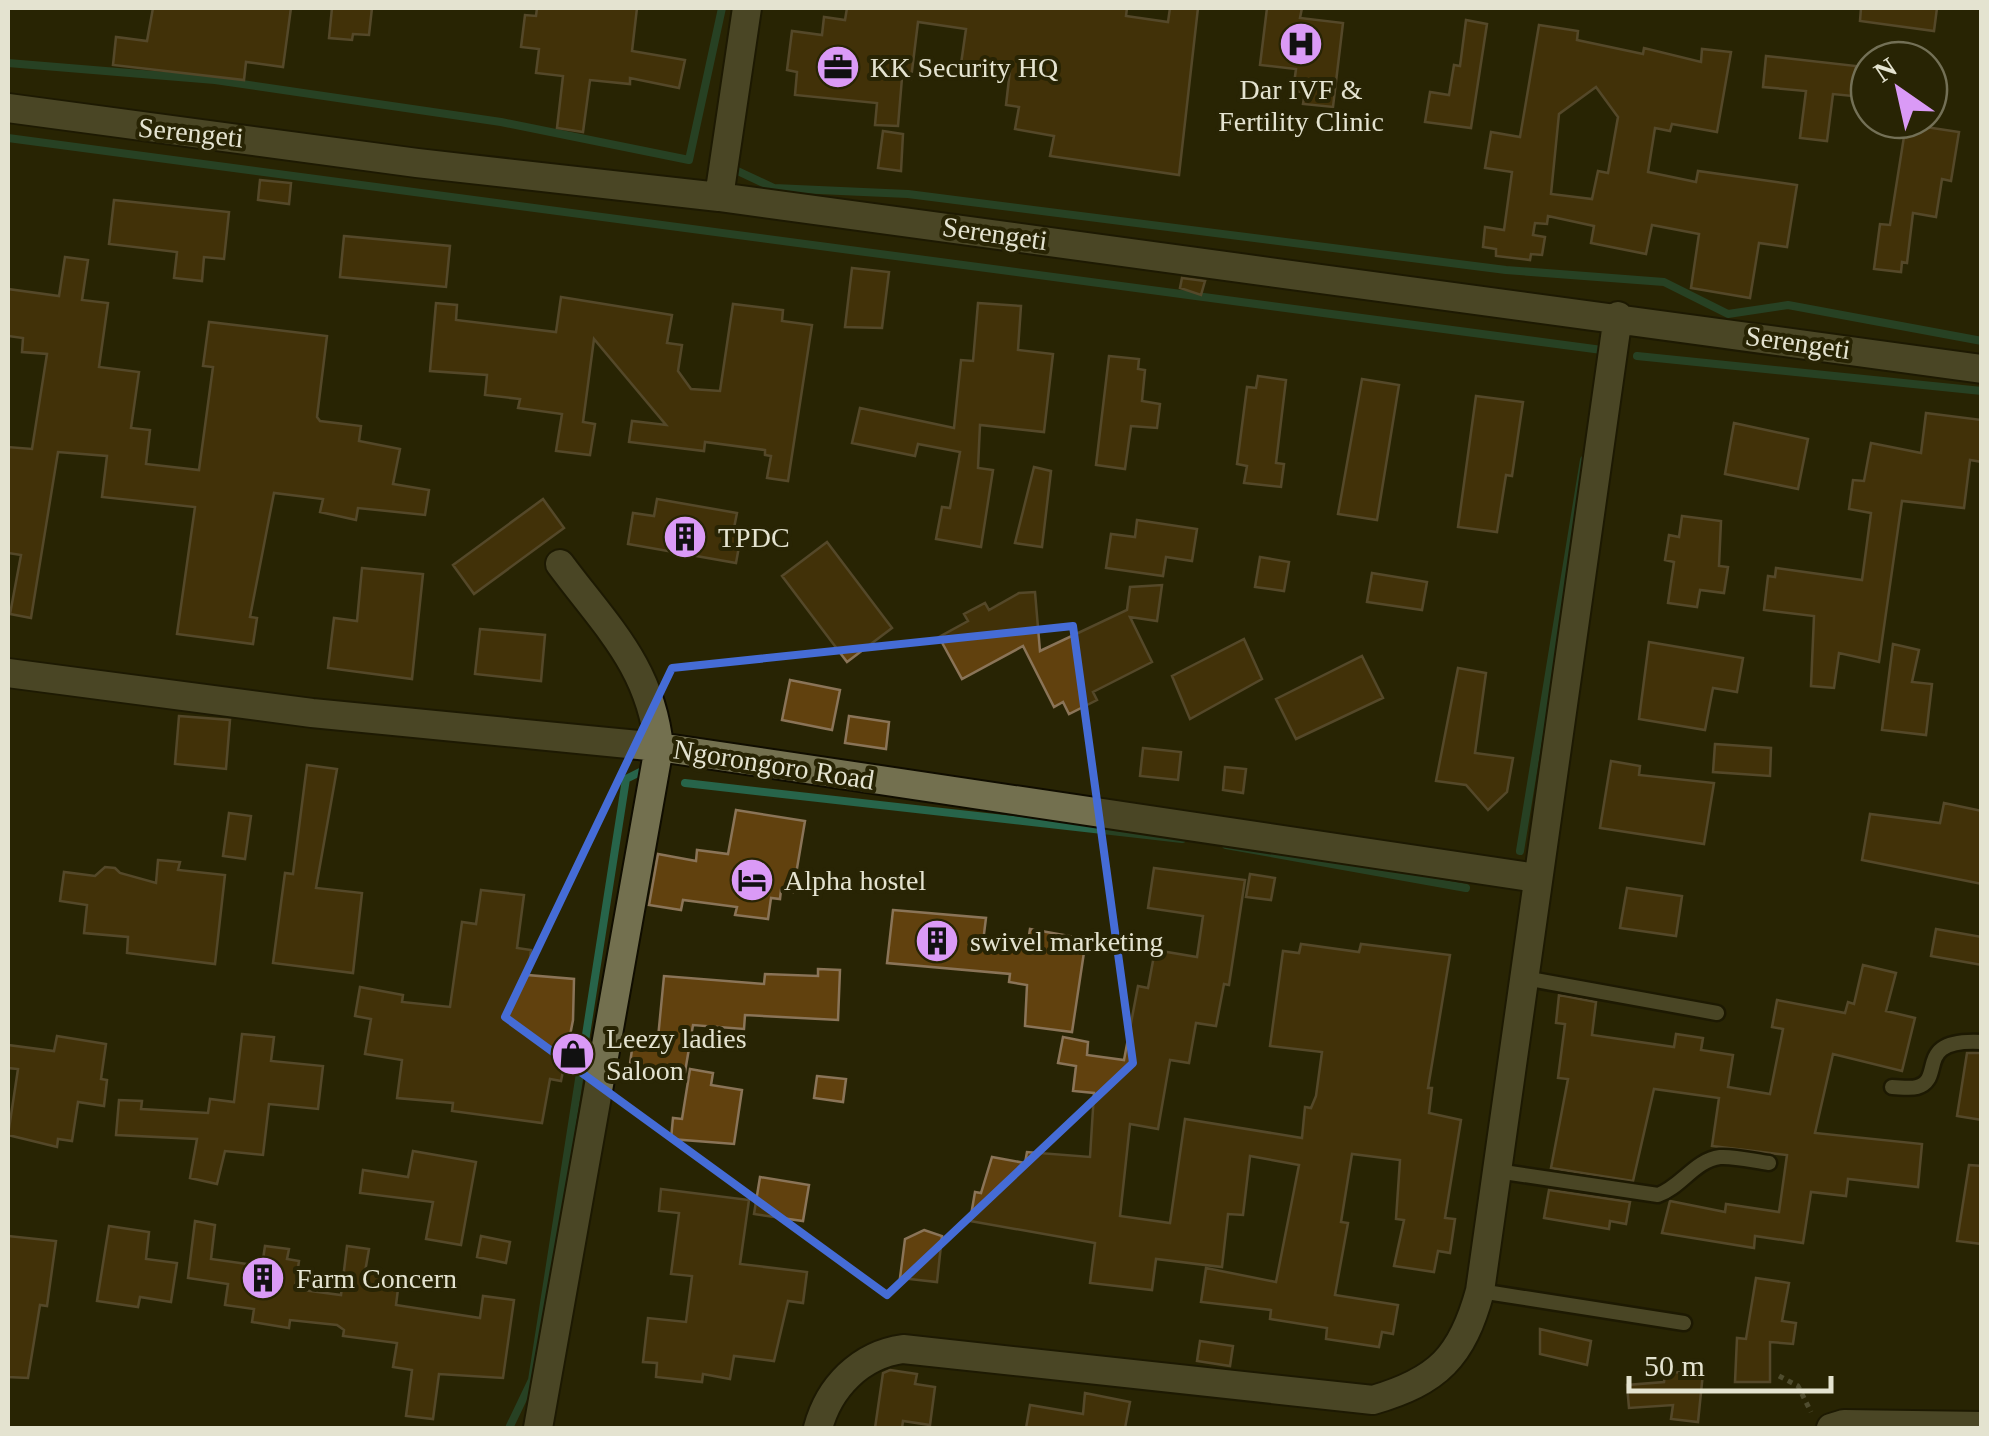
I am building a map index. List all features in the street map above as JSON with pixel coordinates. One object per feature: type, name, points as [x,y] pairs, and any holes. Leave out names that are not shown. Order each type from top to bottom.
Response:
[{"type":"street","points":[[719,197],[747,8]]},
{"type":"street","name":"Serengeti","points":[[8,108],[417,163],[719,197],[1618,316],[1982,369]]},
{"type":"street","points":[[818,1428],[822,1411],[862,1362],[903,1349],[1373,1400],[1412,1388],[1446,1364],[1469,1330],[1480,1291],[1618,316]]},
{"type":"street","points":[[538,1428],[660,747],[655,706],[639,669],[560,564]]},
{"type":"street","name":"Ngorongoro Road","points":[[8,673],[312,714],[660,747],[1537,878]]},
{"type":"street","points":[[1824,1426],[1982,1426]]},
{"type":"lane","points":[[1524,978],[1717,1013]]},
{"type":"lane","points":[[1892,1087],[1918,1087],[1927,1080],[1933,1056],[1943,1046],[1956,1040],[1982,1042]]},
{"type":"lane","points":[[1496,1171],[1658,1196],[1677,1188],[1702,1163],[1720,1157],[1769,1163]]},
{"type":"lane","points":[[1480,1291],[1684,1322]]},
{"type":"path","points":[[1779,1376],[1798,1386],[1824,1426]]},
{"type":"highlighted area","points":[[1073,626],[1133,1063],[887,1295],[505,1017],[672,668]]},
{"type":"building","points":[[153,8],[291,8],[283,67],[246,62],[244,80],[113,65],[116,37],[147,41]]},
{"type":"building","points":[[332,8],[372,8],[369,35],[353,34],[352,40],[329,38]]},
{"type":"building","points":[[537,8],[637,8],[632,51],[685,60],[679,88],[630,78],[630,84],[590,80],[583,132],[557,128],[563,76],[536,73],[539,49],[521,47],[525,15],[536,16]]},
{"type":"building","points":[[847,8],[1127,8],[1126,16],[1168,22],[1170,8],[1198,8],[1179,175],[1050,156],[1054,136],[1015,129],[1019,107],[1006,105],[1010,70],[961,64],[966,29],[918,22],[911,79],[902,78],[898,126],[875,125],[877,103],[795,95],[797,72],[787,70],[792,31],[822,35],[824,17],[845,20]]},
{"type":"building","name":"Dar IVF & Fertility Clinic","points":[[1267,8],[1302,8],[1300,18],[1343,23],[1333,107],[1303,104],[1305,92],[1293,91],[1296,69],[1260,65]]},
{"type":"building","points":[[1861,8],[1937,8],[1934,31],[1860,21]]},
{"type":"building","points":[[1466,20],[1487,24],[1471,128],[1425,122],[1430,92],[1449,95],[1454,65],[1460,66]]},
{"type":"building","points":[[1539,25],[1578,31],[1577,40],[1643,54],[1644,48],[1701,62],[1702,49],[1731,52],[1717,132],[1672,124],[1670,131],[1655,128],[1648,172],[1696,182],[1698,171],[1797,185],[1787,247],[1759,243],[1750,298],[1691,288],[1699,234],[1652,225],[1646,254],[1591,243],[1594,226],[1548,216],[1547,224],[1535,223],[1533,235],[1545,237],[1542,255],[1531,254],[1530,260],[1496,256],[1496,249],[1483,247],[1485,227],[1504,230],[1512,172],[1485,168],[1491,132],[1520,137]],"holes":[[[1596,87],[1618,117],[1608,173],[1598,171],[1592,199],[1551,194],[1559,114]]]},
{"type":"building","points":[[1766,56],[1849,65],[1849,96],[1833,94],[1827,141],[1800,138],[1806,91],[1763,87]]},
{"type":"building","points":[[1949,130],[1959,132],[1951,181],[1942,179],[1936,217],[1913,213],[1907,263],[1902,262],[1901,272],[1874,269],[1880,224],[1890,225],[1903,140],[1949,140]]},
{"type":"building","points":[[883,131],[903,134],[901,171],[878,168]]},
{"type":"building","points":[[260,180],[291,183],[289,204],[258,200]]},
{"type":"building","points":[[114,200],[229,212],[224,259],[204,257],[202,281],[174,278],[177,252],[109,244]]},
{"type":"building","points":[[344,236],[450,246],[446,287],[340,277]]},
{"type":"building","points":[[65,257],[88,260],[82,300],[108,303],[99,367],[139,372],[131,428],[150,430],[146,464],[199,470],[213,367],[203,366],[209,322],[327,336],[317,417],[320,421],[361,426],[359,441],[400,449],[393,484],[429,490],[425,515],[358,508],[356,520],[320,512],[323,499],[274,493],[250,617],[257,618],[253,644],[177,634],[195,507],[102,497],[107,456],[58,452],[31,618],[10,614],[21,555],[8,553],[8,447],[32,449],[47,354],[22,352],[23,338],[8,336],[8,289],[59,296]]},
{"type":"building","points":[[852,268],[889,272],[882,328],[845,327]]},
{"type":"building","points":[[1182,278],[1205,281],[1201,295],[1180,288]]},
{"type":"building","points":[[561,297],[672,315],[667,343],[682,345],[678,371],[691,389],[720,391],[733,304],[783,310],[782,321],[812,325],[788,481],[767,478],[771,456],[765,455],[765,450],[705,442],[704,451],[629,442],[632,421],[666,425],[594,339],[583,422],[595,424],[590,455],[556,451],[562,414],[518,408],[520,399],[485,395],[487,375],[430,371],[436,303],[457,305],[456,320],[556,332]]},
{"type":"building","points":[[978,303],[1021,306],[1018,350],[1053,354],[1044,432],[980,425],[978,468],[993,470],[981,547],[936,539],[942,507],[950,508],[960,452],[918,444],[915,456],[852,443],[860,408],[954,428],[961,360],[973,361]]},
{"type":"building","points":[[1109,356],[1139,359],[1138,369],[1145,370],[1142,401],[1160,404],[1157,428],[1131,426],[1125,469],[1096,465]]},
{"type":"building","points":[[1258,376],[1286,380],[1276,463],[1284,464],[1281,487],[1244,483],[1247,466],[1237,464],[1247,387],[1256,388]]},
{"type":"building","points":[[1362,379],[1399,385],[1377,520],[1338,514]]},
{"type":"building","points":[[1476,396],[1523,402],[1512,476],[1506,475],[1497,532],[1458,527]]},
{"type":"building","points":[[1926,413],[1982,420],[1982,462],[1970,460],[1964,508],[1902,501],[1879,662],[1839,653],[1834,688],[1811,686],[1814,616],[1764,610],[1768,576],[1775,577],[1776,568],[1862,580],[1871,513],[1849,509],[1853,480],[1864,481],[1871,443],[1921,453]]},
{"type":"building","points":[[1734,423],[1808,439],[1798,489],[1725,474]]},
{"type":"building","points":[[1034,467],[1051,471],[1042,547],[1015,543]]},
{"type":"building","points":[[543,499],[564,528],[474,594],[453,565]]},
{"type":"building","name":"TPDC","points":[[657,499],[737,513],[734,528],[742,530],[736,563],[628,544],[633,513],[654,516]]},
{"type":"building","points":[[1682,516],[1721,521],[1719,566],[1728,567],[1724,593],[1700,590],[1697,607],[1668,603],[1674,562],[1665,560],[1669,535],[1679,537]]},
{"type":"building","points":[[1137,520],[1197,529],[1192,561],[1166,557],[1163,576],[1106,568],[1111,534],[1135,537]]},
{"type":"building","points":[[827,542],[892,628],[847,662],[782,576]]},
{"type":"building","points":[[1260,557],[1289,562],[1284,591],[1255,587]]},
{"type":"building","points":[[362,568],[423,574],[412,679],[328,668],[334,618],[357,621]]},
{"type":"building","points":[[1372,573],[1427,582],[1422,610],[1367,602]]},
{"type":"building","points":[[1162,585],[1157,621],[1130,617],[1152,662],[1093,692],[1097,700],[1069,714],[1063,702],[1054,707],[1023,646],[962,679],[939,637],[968,621],[964,614],[985,603],[989,610],[1019,593],[1035,592],[1040,651],[1127,610],[1130,587]]},
{"type":"building","points":[[480,629],[545,635],[541,681],[475,674]]},
{"type":"building","points":[[1244,639],[1262,679],[1190,719],[1172,676]]},
{"type":"building","points":[[1649,642],[1743,658],[1737,692],[1713,688],[1705,730],[1639,719]]},
{"type":"building","points":[[1893,644],[1919,650],[1912,682],[1932,684],[1926,735],[1882,730]]},
{"type":"building","points":[[1362,656],[1383,698],[1296,739],[1276,699]]},
{"type":"building","points":[[1458,668],[1486,673],[1475,753],[1513,758],[1507,792],[1488,810],[1466,785],[1436,781]]},
{"type":"building","points":[[790,680],[840,690],[832,730],[782,720]]},
{"type":"building","points":[[179,716],[230,720],[226,769],[175,764]]},
{"type":"building","points":[[849,716],[889,722],[886,749],[845,743]]},
{"type":"building","points":[[1715,744],[1771,748],[1770,776],[1713,772]]},
{"type":"building","points":[[1143,748],[1181,752],[1178,780],[1140,776]]},
{"type":"building","points":[[1611,761],[1640,766],[1639,775],[1714,783],[1704,844],[1600,828]]},
{"type":"building","points":[[307,765],[337,769],[316,888],[362,893],[353,973],[273,963],[285,873],[293,874]]},
{"type":"building","points":[[1225,767],[1246,769],[1243,793],[1223,790]]},
{"type":"building","points":[[1944,803],[1982,811],[1982,884],[1862,860],[1870,814],[1940,823]]},
{"type":"building","points":[[736,810],[805,821],[793,892],[781,890],[780,899],[771,898],[768,919],[735,915],[737,907],[683,900],[681,910],[649,905],[658,854],[696,861],[697,850],[728,854]]},
{"type":"building","points":[[229,813],[251,816],[245,859],[223,856]]},
{"type":"building","points":[[158,860],[180,862],[178,870],[225,875],[215,964],[127,953],[128,937],[84,933],[87,905],[60,901],[64,872],[95,876],[105,867],[115,868],[156,883]]},
{"type":"building","points":[[1154,868],[1245,880],[1229,985],[1224,984],[1216,1026],[1196,1023],[1189,1063],[1170,1060],[1158,1129],[1130,1124],[1120,1216],[1170,1223],[1185,1119],[1302,1138],[1305,1107],[1311,1108],[1316,1096],[1322,1052],[1270,1046],[1283,951],[1299,953],[1301,944],[1359,952],[1361,944],[1450,955],[1428,1088],[1432,1088],[1429,1113],[1461,1120],[1445,1218],[1455,1219],[1450,1253],[1438,1251],[1434,1272],[1394,1266],[1404,1220],[1396,1219],[1400,1160],[1352,1154],[1341,1222],[1348,1223],[1335,1295],[1398,1305],[1393,1334],[1382,1332],[1379,1347],[1326,1339],[1327,1328],[1270,1319],[1271,1310],[1201,1302],[1206,1268],[1276,1282],[1299,1165],[1250,1156],[1243,1215],[1228,1214],[1222,1267],[1156,1259],[1152,1290],[1090,1283],[1095,1243],[970,1221],[975,1192],[981,1193],[992,1157],[1025,1163],[1027,1152],[1090,1157],[1094,1093],[1073,1091],[1076,1066],[1058,1063],[1063,1037],[1088,1042],[1087,1055],[1124,1060],[1138,986],[1148,988],[1155,950],[1197,957],[1203,916],[1148,908]]},
{"type":"building","points":[[1250,874],[1275,878],[1271,900],[1246,897]]},
{"type":"building","points":[[1627,888],[1682,896],[1676,936],[1620,928]]},
{"type":"building","points":[[481,890],[524,895],[517,948],[531,950],[528,975],[574,979],[573,1020],[561,1081],[550,1079],[542,1123],[452,1111],[453,1103],[397,1098],[402,1060],[365,1054],[371,1019],[355,1016],[360,987],[403,995],[402,1002],[450,1007],[462,922],[476,924]]},
{"type":"building","points":[[893,910],[986,918],[983,942],[1027,948],[1030,929],[1086,939],[1072,1032],[1025,1026],[1027,985],[1009,982],[1010,974],[887,963]]},
{"type":"building","points":[[1936,929],[1982,937],[1982,965],[1931,956]]},
{"type":"building","points":[[1863,965],[1896,973],[1886,1011],[1915,1018],[1902,1071],[1833,1054],[1815,1133],[1922,1144],[1918,1187],[1848,1179],[1846,1196],[1811,1192],[1803,1243],[1755,1236],[1754,1248],[1662,1233],[1670,1201],[1725,1212],[1726,1204],[1779,1212],[1787,1155],[1712,1146],[1719,1098],[1654,1089],[1633,1181],[1551,1168],[1568,1079],[1558,1078],[1565,1024],[1556,1023],[1559,995],[1596,1002],[1592,1035],[1674,1047],[1676,1034],[1703,1038],[1701,1050],[1733,1055],[1728,1087],[1770,1094],[1783,1029],[1772,1027],[1777,1000],[1845,1013],[1848,1002],[1854,1004]]},
{"type":"building","points":[[818,969],[840,970],[838,1020],[745,1015],[744,1029],[693,1025],[685,1072],[630,1064],[634,1035],[658,1038],[664,976],[764,984],[765,974],[818,976]]},
{"type":"building","points":[[242,1034],[274,1037],[271,1061],[323,1066],[318,1109],[269,1104],[263,1155],[225,1151],[217,1184],[190,1178],[197,1139],[116,1135],[119,1100],[142,1101],[141,1109],[208,1113],[210,1099],[234,1102]]},
{"type":"building","points":[[57,1036],[106,1044],[101,1079],[107,1080],[104,1106],[78,1102],[72,1141],[58,1139],[57,1147],[8,1135],[18,1069],[8,1068],[8,1045],[54,1051]]},
{"type":"building","points":[[1967,1053],[1982,1053],[1982,1120],[1957,1116]]},
{"type":"building","points":[[690,1069],[713,1073],[711,1085],[742,1090],[734,1144],[671,1139],[673,1118],[682,1119]]},
{"type":"building","points":[[817,1076],[846,1079],[843,1102],[814,1098]]},
{"type":"building","points":[[413,1151],[476,1162],[461,1245],[426,1239],[433,1202],[360,1193],[363,1170],[408,1177]]},
{"type":"building","points":[[1969,1165],[1982,1166],[1982,1244],[1957,1241]]},
{"type":"building","points":[[760,1177],[809,1185],[803,1221],[754,1214]]},
{"type":"building","points":[[661,1189],[749,1200],[740,1264],[807,1272],[803,1303],[788,1301],[774,1361],[734,1356],[730,1379],[703,1374],[702,1382],[656,1377],[657,1363],[643,1362],[648,1318],[686,1322],[692,1276],[671,1274],[679,1213],[659,1211]]},
{"type":"building","points":[[1549,1190],[1630,1202],[1626,1224],[1610,1221],[1609,1229],[1544,1218]]},
{"type":"building","points":[[195,1221],[215,1225],[211,1259],[262,1266],[265,1246],[289,1249],[287,1259],[299,1261],[295,1289],[341,1295],[347,1246],[369,1249],[365,1272],[383,1274],[381,1287],[398,1289],[396,1305],[480,1318],[483,1296],[514,1300],[503,1378],[439,1374],[433,1419],[406,1416],[412,1370],[393,1367],[397,1343],[343,1336],[344,1330],[337,1325],[290,1320],[289,1328],[252,1322],[254,1309],[225,1305],[228,1284],[188,1278]]},
{"type":"building","points":[[109,1226],[149,1232],[146,1259],[177,1263],[171,1302],[140,1297],[138,1307],[97,1301]]},
{"type":"building","points":[[924,1230],[942,1236],[937,1282],[900,1278],[905,1239]]},
{"type":"building","points":[[8,1236],[56,1241],[47,1306],[40,1305],[28,1378],[8,1377]]},
{"type":"building","points":[[481,1236],[510,1242],[506,1263],[477,1257]]},
{"type":"building","points":[[1756,1278],[1789,1283],[1782,1321],[1796,1323],[1793,1344],[1770,1342],[1770,1382],[1735,1382],[1737,1338],[1746,1339]]},
{"type":"building","points":[[1540,1329],[1591,1341],[1587,1365],[1540,1354]]},
{"type":"building","points":[[1200,1341],[1233,1346],[1230,1366],[1197,1361]]},
{"type":"building","points":[[890,1370],[917,1374],[915,1384],[935,1387],[930,1425],[903,1421],[902,1428],[875,1428],[883,1373]]},
{"type":"building","points":[[1665,1372],[1703,1373],[1698,1422],[1671,1419],[1673,1405],[1629,1408],[1627,1385],[1664,1382]]},
{"type":"building","points":[[1085,1393],[1130,1402],[1125,1428],[1026,1428],[1030,1405],[1083,1414]]},
{"type":"waterway","points":[[8,63],[215,80],[501,122],[689,160],[722,8]]},
{"type":"waterway","points":[[8,138],[1602,350],[1601,357]]},
{"type":"waterway","points":[[729,167],[774,188],[908,194],[1506,270],[1664,282],[1728,314],[1788,305],[1982,341]]},
{"type":"waterway","points":[[1637,356],[1982,391]]},
{"type":"waterway","points":[[1520,851],[1584,460]]},
{"type":"waterway","points":[[510,1426],[532,1380],[626,779],[648,768]]},
{"type":"waterway","points":[[685,783],[1182,839]]},
{"type":"waterway","points":[[1226,845],[1466,888]]},
{"type":"place","name":"Dar IVF & Fertility Clinic","points":[[1301,44]]},
{"type":"place","name":"KK Security HQ","points":[[838,67]]},
{"type":"place","name":"TPDC","points":[[685,537]]},
{"type":"place","name":"Alpha hostel","points":[[752,880]]},
{"type":"place","name":"swivel marketing","points":[[937,941]]},
{"type":"place","name":"Leezy ladies Saloon","points":[[573,1054]]},
{"type":"place","name":"Farm Concern","points":[[263,1278]]}]
